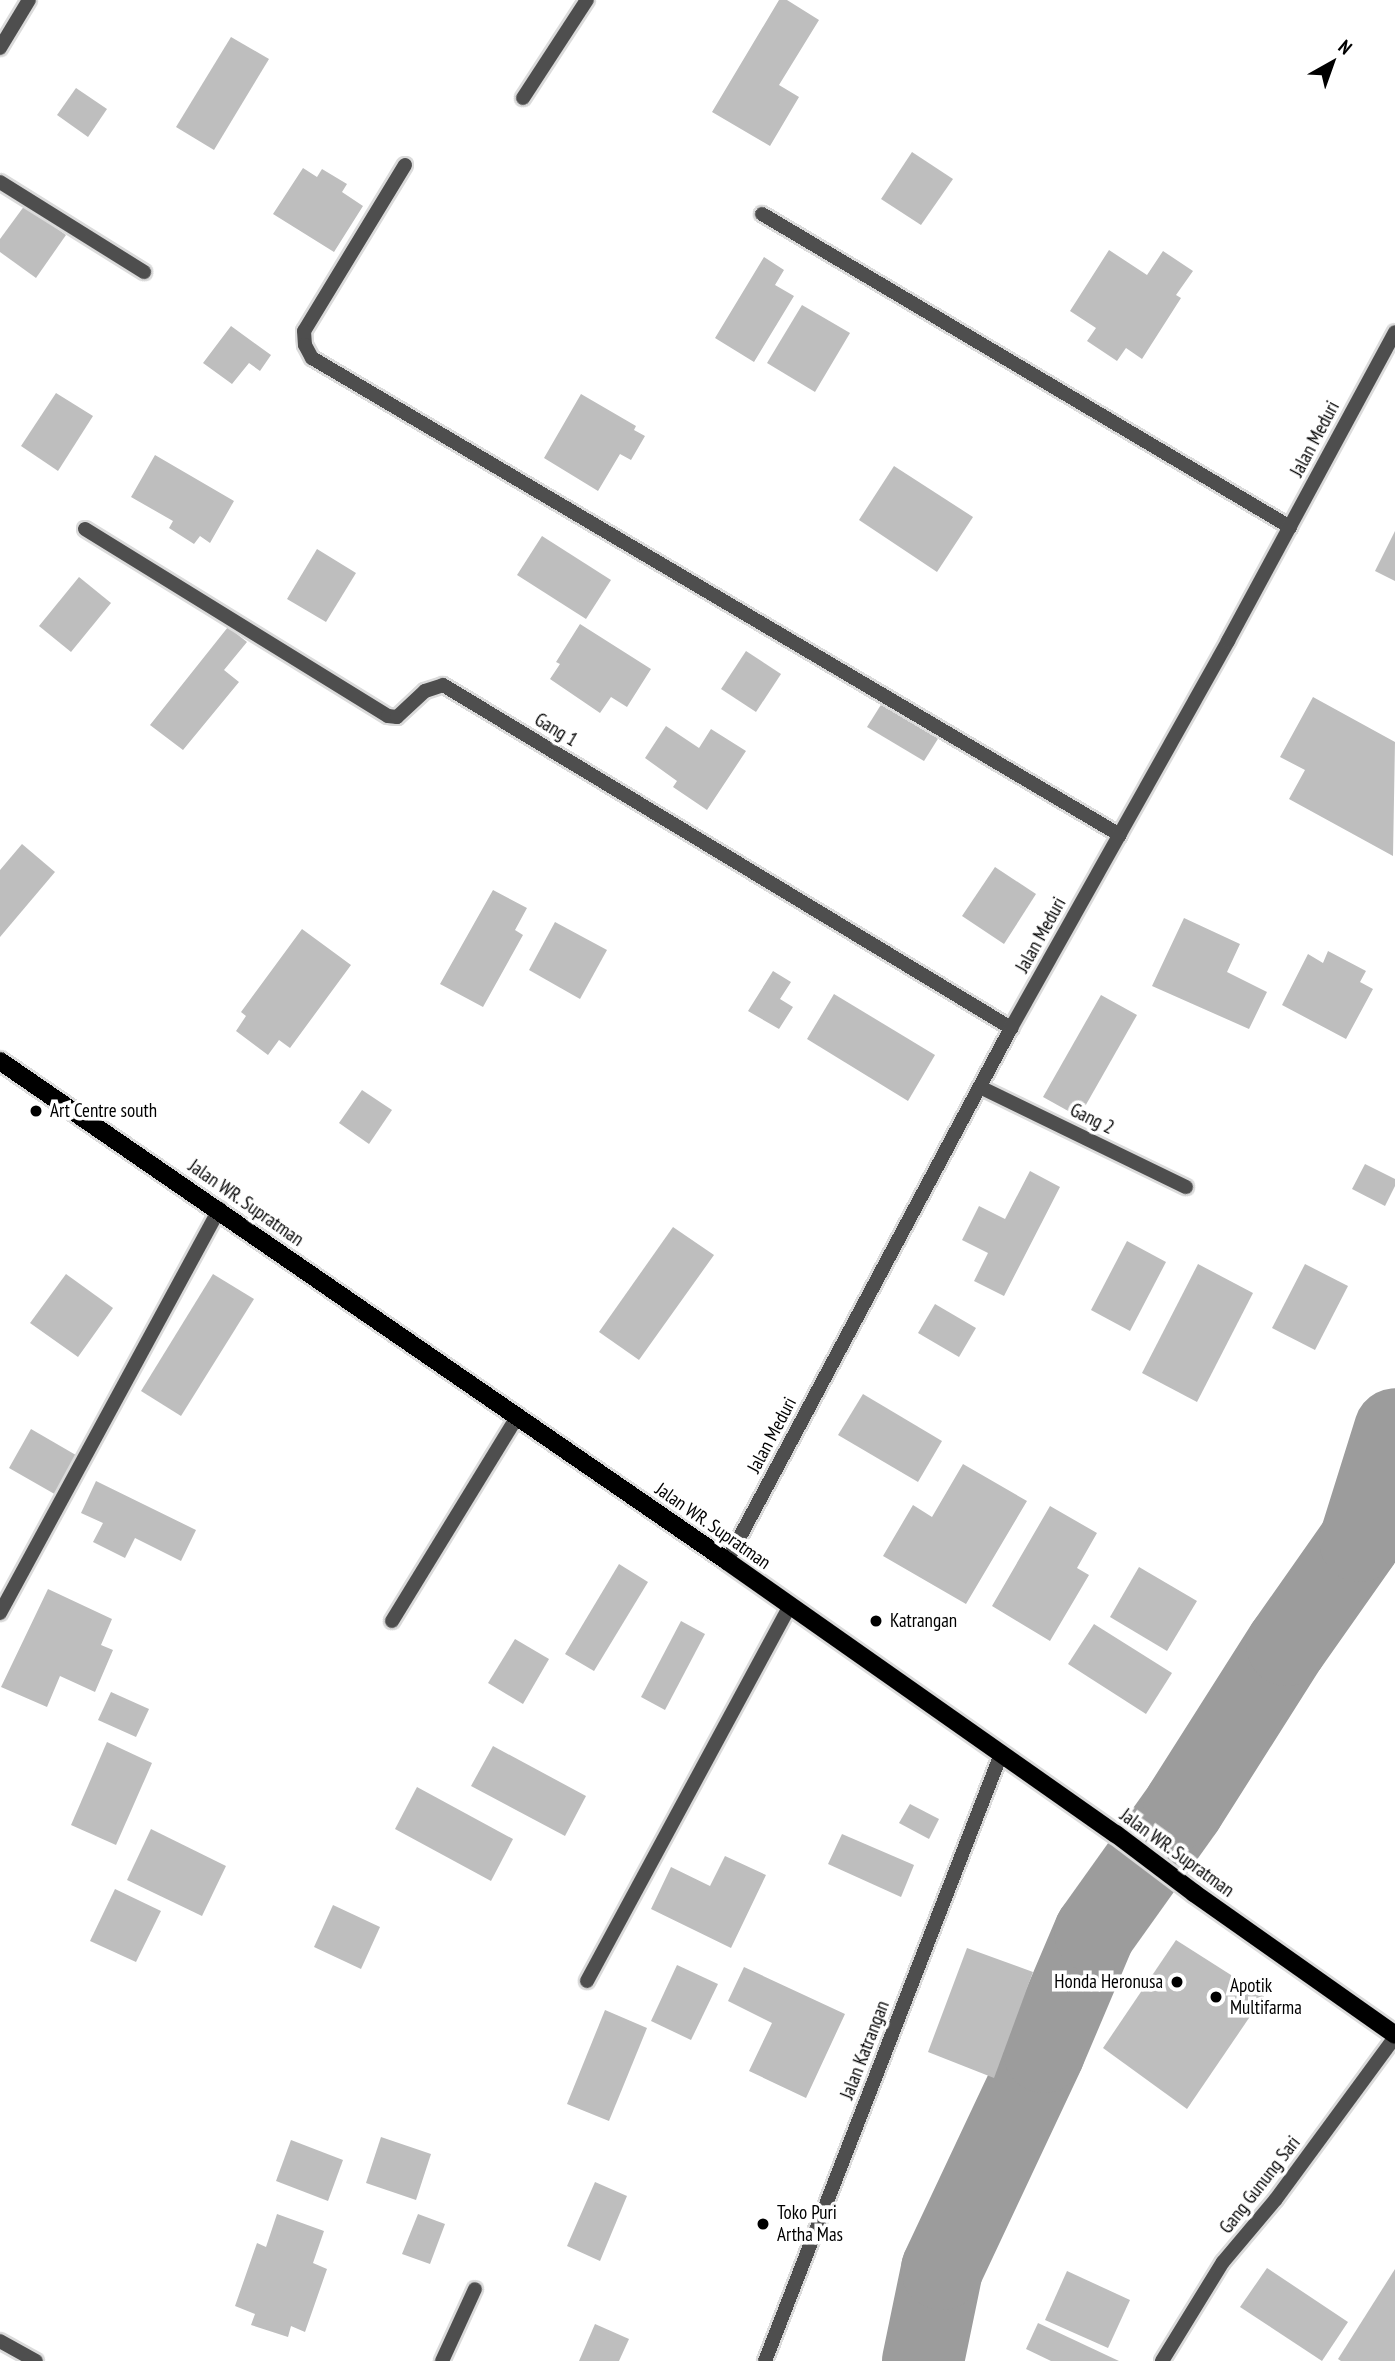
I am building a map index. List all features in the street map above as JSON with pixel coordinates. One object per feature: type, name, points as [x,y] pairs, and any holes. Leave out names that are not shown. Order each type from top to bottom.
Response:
[{"type":"main road","name":"Jalan WR. Supratman","points":[[0,1061],[727,1560],[1116,1834],[1395,2036]]},
{"type":"street","points":[[0,48],[29,0]]},
{"type":"street","points":[[523,97],[587,0]]},
{"type":"street","points":[[405,166],[304,331],[305,345],[313,358],[1120,835]]},
{"type":"street","points":[[0,182],[144,272]]},
{"type":"street","points":[[762,214],[1290,527]]},
{"type":"street","name":"Jalan Meduri","points":[[727,1560],[1011,1028],[1290,527],[1395,332]]},
{"type":"street","name":"Gang 1","points":[[85,529],[388,716],[397,718],[425,691],[443,685],[1011,1028]]},
{"type":"street","name":"Gang 2","points":[[980,1087],[1186,1187]]},
{"type":"street","points":[[0,1613],[219,1209]]},
{"type":"street","points":[[392,1621],[516,1417]]},
{"type":"street","points":[[587,1981],[790,1606]]},
{"type":"street","name":"Jalan Katrangan","points":[[765,2361],[1001,1754]]},
{"type":"street","name":"Gang Gunung Sari","points":[[1162,2361],[1223,2262],[1276,2199],[1395,2036]]},
{"type":"street","points":[[442,2361],[475,2288]]},
{"type":"street","points":[[0,2342],[36,2361]]},
{"type":"building","points":[[779,0],[787,0],[819,20],[779,85],[799,97],[770,146],[712,112]]},
{"type":"building","points":[[231,37],[269,59],[214,150],[176,127]]},
{"type":"building","points":[[76,88],[107,109],[88,137],[57,115]]},
{"type":"building","points":[[912,152],[953,179],[921,225],[881,199]]},
{"type":"building","points":[[303,168],[317,177],[322,169],[347,184],[342,192],[363,206],[334,252],[273,214]]},
{"type":"building","points":[[25,205],[66,235],[36,278],[0,252],[0,239]]},
{"type":"building","points":[[1109,250],[1147,275],[1163,251],[1193,271],[1176,295],[1181,298],[1142,359],[1126,348],[1117,361],[1087,341],[1096,328],[1070,311]]},
{"type":"building","points":[[764,257],[784,270],[775,285],[794,296],[754,362],[715,338]]},
{"type":"building","points":[[802,305],[850,333],[815,392],[767,363]]},
{"type":"building","points":[[231,326],[271,355],[260,371],[249,363],[232,384],[203,363]]},
{"type":"building","points":[[56,393],[93,416],[58,471],[21,446]]},
{"type":"building","points":[[581,394],[636,426],[634,430],[645,436],[631,460],[620,454],[598,491],[544,458]]},
{"type":"building","points":[[155,455],[234,501],[210,543],[200,536],[194,544],[169,528],[173,521],[131,497]]},
{"type":"building","points":[[894,466],[973,517],[937,572],[859,520]]},
{"type":"building","points":[[1395,531],[1395,581],[1375,571]]},
{"type":"building","points":[[542,536],[611,580],[586,619],[517,575]]},
{"type":"building","points":[[317,549],[356,573],[326,622],[287,599]]},
{"type":"building","points":[[79,577],[111,603],[71,652],[39,626]]},
{"type":"building","points":[[580,624],[651,669],[627,707],[611,697],[600,713],[550,679],[560,664],[556,662]]},
{"type":"building","points":[[228,627],[247,642],[224,670],[239,682],[183,750],[150,725]]},
{"type":"building","points":[[746,651],[781,674],[756,712],[721,689]]},
{"type":"building","points":[[1313,697],[1395,742],[1393,856],[1289,799],[1305,770],[1280,757]]},
{"type":"building","points":[[884,700],[941,734],[924,761],[867,727]]},
{"type":"building","points":[[666,726],[699,748],[711,729],[746,751],[707,810],[673,787],[677,781],[645,758]]},
{"type":"building","points":[[22,844],[55,872],[0,937],[0,870]]},
{"type":"building","points":[[995,867],[1036,894],[1004,944],[962,916]]},
{"type":"building","points":[[493,890],[527,908],[515,930],[523,935],[483,1007],[440,984]]},
{"type":"building","points":[[1184,918],[1240,944],[1227,972],[1267,992],[1249,1029],[1152,986]]},
{"type":"building","points":[[555,922],[607,950],[580,999],[529,970]]},
{"type":"building","points":[[302,929],[351,965],[290,1048],[279,1040],[268,1055],[236,1031],[246,1016],[241,1012]]},
{"type":"building","points":[[1328,951],[1366,971],[1360,982],[1373,989],[1346,1039],[1282,1005],[1308,954],[1323,963]]},
{"type":"building","points":[[773,971],[791,982],[780,999],[793,1007],[779,1029],[748,1011]]},
{"type":"building","points":[[834,994],[935,1055],[908,1101],[807,1039]]},
{"type":"building","points":[[1101,995],[1137,1015],[1079,1117],[1043,1097]]},
{"type":"building","points":[[362,1090],[392,1110],[369,1144],[339,1123]]},
{"type":"building","points":[[1365,1164],[1395,1179],[1395,1186],[1385,1206],[1352,1189]]},
{"type":"building","points":[[1030,1171],[1060,1187],[1004,1296],[974,1281],[988,1253],[962,1240],[979,1206],[1005,1219]]},
{"type":"building","points":[[673,1227],[714,1255],[639,1360],[599,1332]]},
{"type":"building","points":[[1127,1241],[1166,1262],[1130,1331],[1091,1310]]},
{"type":"building","points":[[1198,1264],[1253,1293],[1197,1402],[1142,1373]]},
{"type":"building","points":[[1305,1264],[1348,1286],[1315,1350],[1272,1328]]},
{"type":"building","points":[[66,1274],[113,1308],[78,1357],[30,1323]]},
{"type":"building","points":[[213,1274],[254,1299],[181,1416],[141,1391]]},
{"type":"building","points":[[935,1304],[976,1328],[959,1357],[918,1333]]},
{"type":"building","points":[[863,1394],[942,1441],[918,1482],[838,1435]]},
{"type":"building","points":[[31,1429],[81,1458],[58,1496],[9,1468]]},
{"type":"building","points":[[963,1464],[1027,1501],[966,1604],[883,1556],[913,1505],[932,1517]]},
{"type":"building","points":[[96,1481],[196,1530],[181,1561],[135,1538],[125,1558],[93,1542],[103,1523],[81,1513]]},
{"type":"building","points":[[1050,1506],[1097,1533],[1077,1568],[1089,1575],[1050,1641],[992,1606]]},
{"type":"building","points":[[619,1564],[648,1582],[594,1671],[565,1654]]},
{"type":"building","points":[[1139,1567],[1197,1601],[1167,1651],[1110,1617]]},
{"type":"building","points":[[48,1589],[112,1619],[101,1645],[113,1650],[95,1692],[60,1676],[47,1707],[1,1687]]},
{"type":"building","points":[[681,1621],[705,1634],[665,1710],[641,1697]]},
{"type":"building","points":[[1094,1624],[1172,1673],[1146,1714],[1068,1664]]},
{"type":"building","points":[[515,1639],[549,1659],[523,1704],[488,1683]]},
{"type":"building","points":[[111,1692],[149,1709],[136,1737],[98,1720]]},
{"type":"building","points":[[107,1742],[152,1763],[116,1845],[71,1825]]},
{"type":"building","points":[[493,1746],[586,1796],[565,1836],[471,1786]]},
{"type":"building","points":[[417,1787],[513,1839],[491,1881],[395,1829]]},
{"type":"building","points":[[910,1804],[939,1819],[929,1839],[899,1823]]},
{"type":"building","points":[[151,1829],[226,1866],[202,1916],[127,1880]]},
{"type":"building","points":[[842,1834],[914,1865],[901,1897],[828,1864]]},
{"type":"building","points":[[725,1856],[766,1875],[731,1948],[651,1909],[671,1867],[710,1886]]},
{"type":"building","points":[[115,1889],[161,1911],[136,1962],[90,1941]]},
{"type":"building","points":[[333,1905],[380,1927],[361,1969],[314,1947]]},
{"type":"building","points":[[1176,1940],[1264,1996],[1187,2109],[1103,2048]]},
{"type":"building","points":[[967,1948],[1033,1972],[994,2078],[928,2052]]},
{"type":"building","points":[[677,1965],[718,1984],[691,2040],[651,2021]]},
{"type":"building","points":[[744,1967],[845,2014],[806,2098],[749,2071],[772,2023],[728,2001]]},
{"type":"building","points":[[605,2010],[647,2028],[609,2121],[567,2104]]},
{"type":"building","points":[[381,2137],[431,2154],[416,2200],[366,2183]]},
{"type":"building","points":[[291,2140],[343,2160],[328,2201],[276,2181]]},
{"type":"building","points":[[595,2182],[627,2196],[600,2261],[567,2246]]},
{"type":"building","points":[[277,2214],[324,2231],[313,2263],[327,2269],[305,2332],[291,2326],[288,2337],[251,2325],[255,2314],[235,2306],[257,2243],[266,2247]]},
{"type":"building","points":[[418,2214],[445,2224],[430,2264],[402,2254]]},
{"type":"building","points":[[1267,2268],[1348,2322],[1322,2361],[1240,2307]]},
{"type":"building","points":[[1395,2269],[1395,2361],[1341,2361],[1338,2359]]},
{"type":"building","points":[[1067,2271],[1130,2300],[1108,2348],[1045,2320]]},
{"type":"building","points":[[1038,2323],[1119,2361],[1051,2361],[1026,2349]]},
{"type":"building","points":[[595,2324],[629,2339],[619,2361],[579,2361]]},
{"type":"waterway","points":[[923,2361],[942,2269],[1044,2052],[1095,1932],[1184,1807],[1287,1645],[1360,1541],[1395,1429]]},
{"type":"place","name":"Art Centre south","points":[[36,1111]]},
{"type":"place","name":"Katrangan","points":[[876,1621]]},
{"type":"place","name":"Honda Heronusa","points":[[1177,1982]]},
{"type":"place","name":"Apotik Multifarma","points":[[1216,1997]]},
{"type":"place","name":"Toko Puri Artha Mas","points":[[763,2224]]}]
